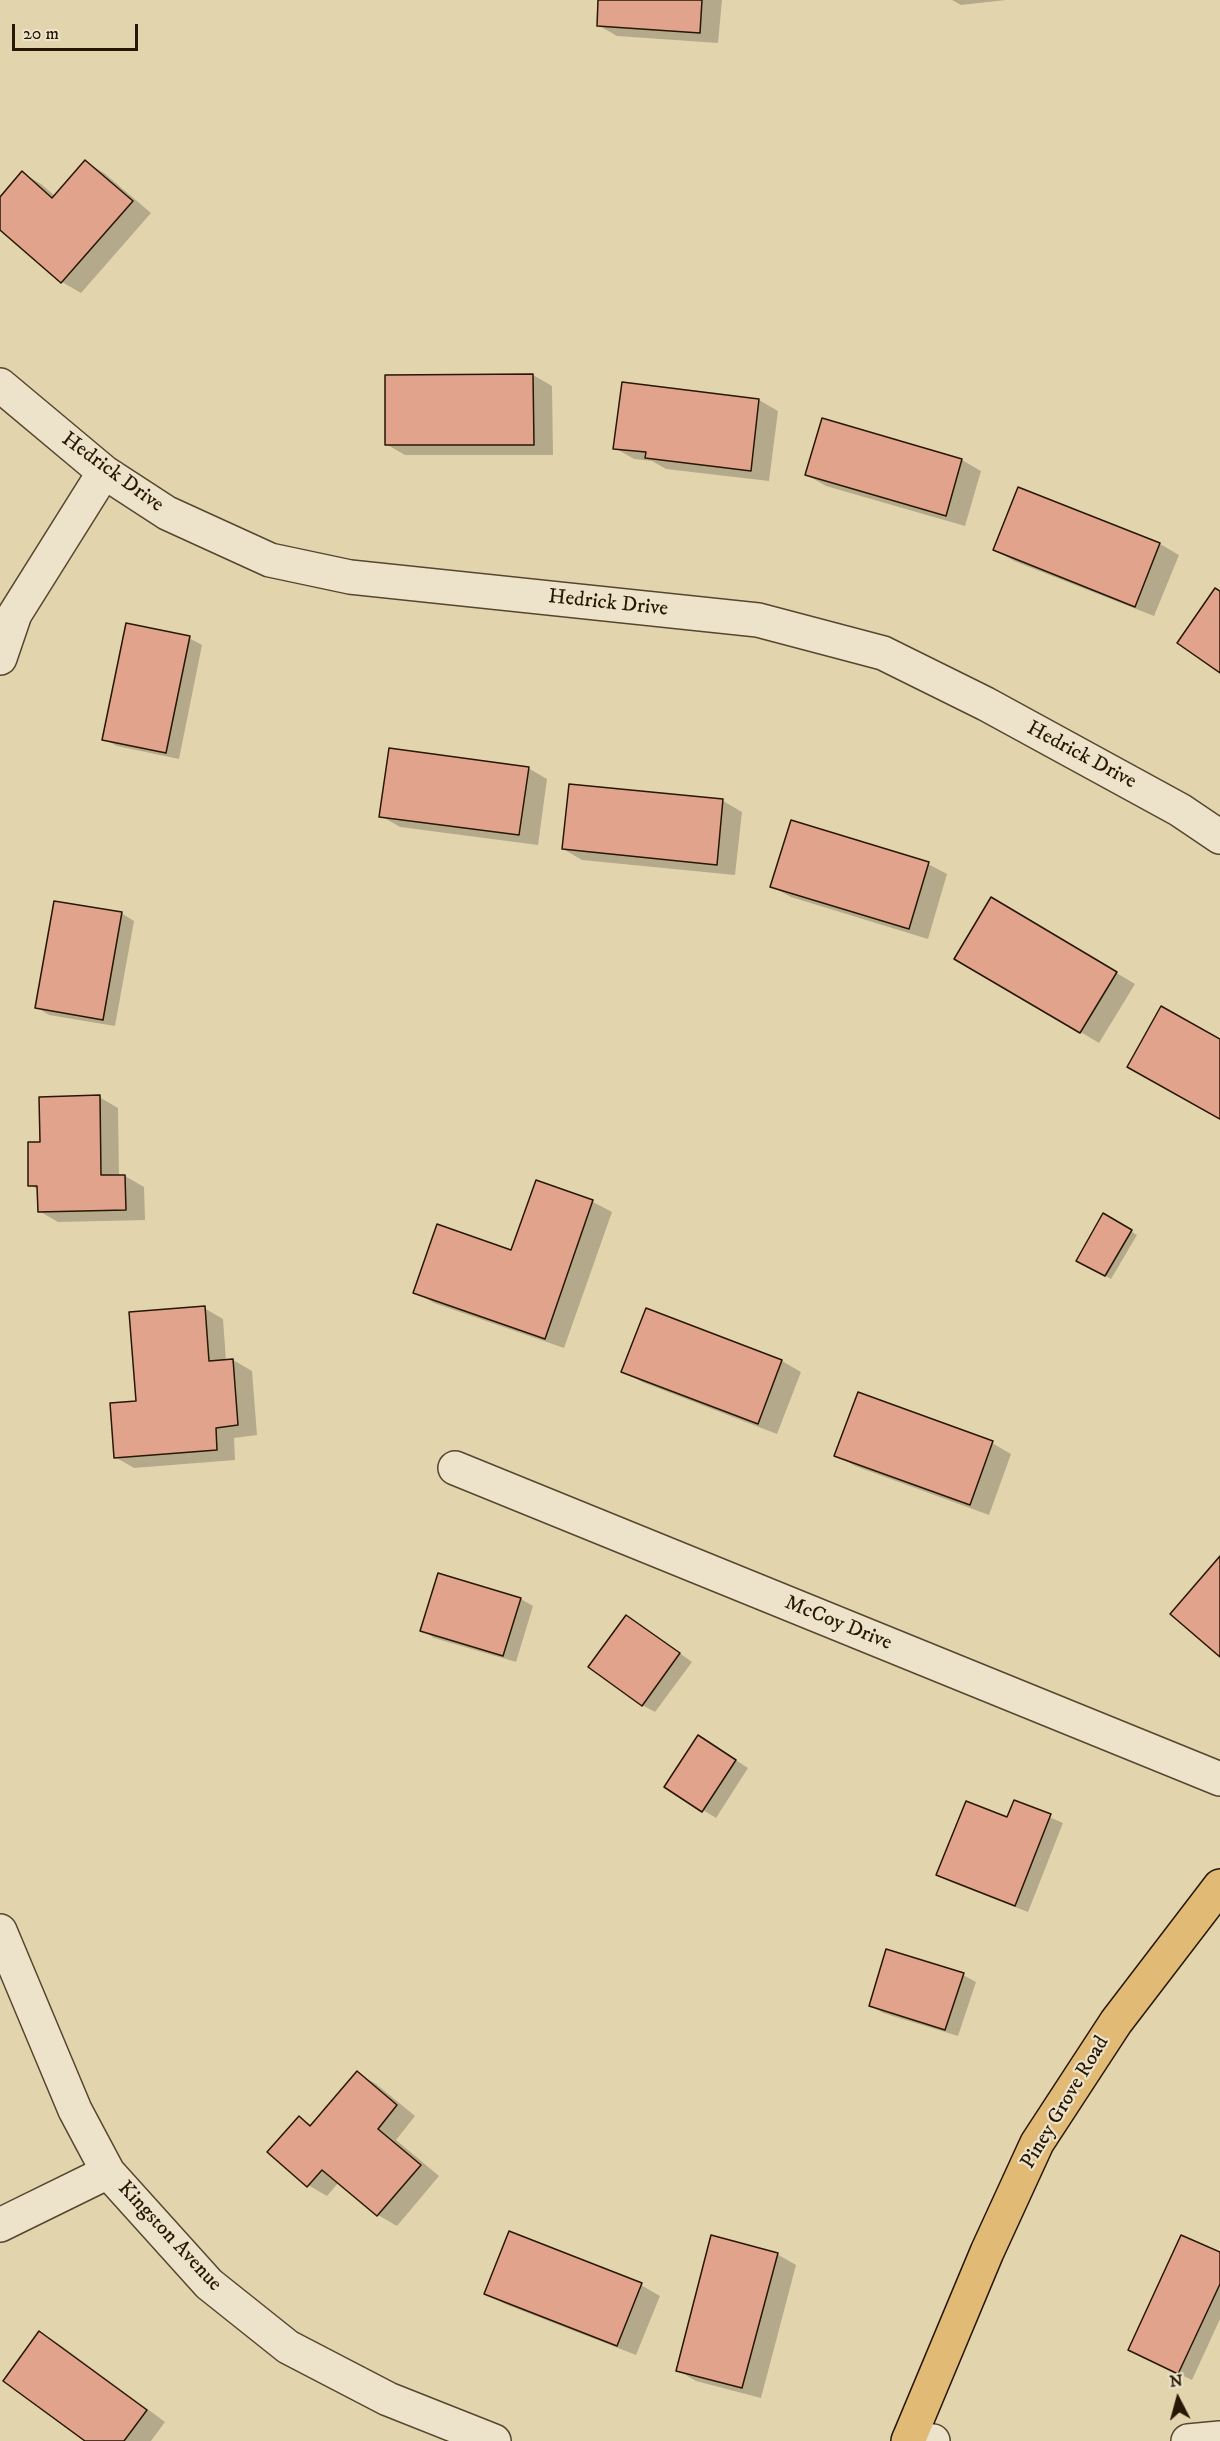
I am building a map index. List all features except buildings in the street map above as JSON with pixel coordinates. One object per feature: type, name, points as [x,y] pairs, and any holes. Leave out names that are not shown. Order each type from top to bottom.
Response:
[{"type":"main road","name":"Piney Grove Road","points":[[917,2440],[987,2252],[1037,2143],[1116,2022],[1220,1886]]},
{"type":"street","name":"Hedrick Drive","points":[[0,385],[104,472],[167,513],[270,560],[350,577],[758,620],[882,653],[986,704],[1180,810],[1220,837]]},
{"type":"street","points":[[0,658],[15,614],[104,472]]},
{"type":"street","name":"McCoy Drive","points":[[455,1468],[1220,1779]]},
{"type":"street","name":"Kingston Avenue","points":[[0,1931],[75,2110],[108,2172],[209,2284],[288,2347],[388,2399],[494,2441]]},
{"type":"street","points":[[0,2225],[108,2172]]},
{"type":"street","points":[[1188,2441],[1220,2438]]}]
